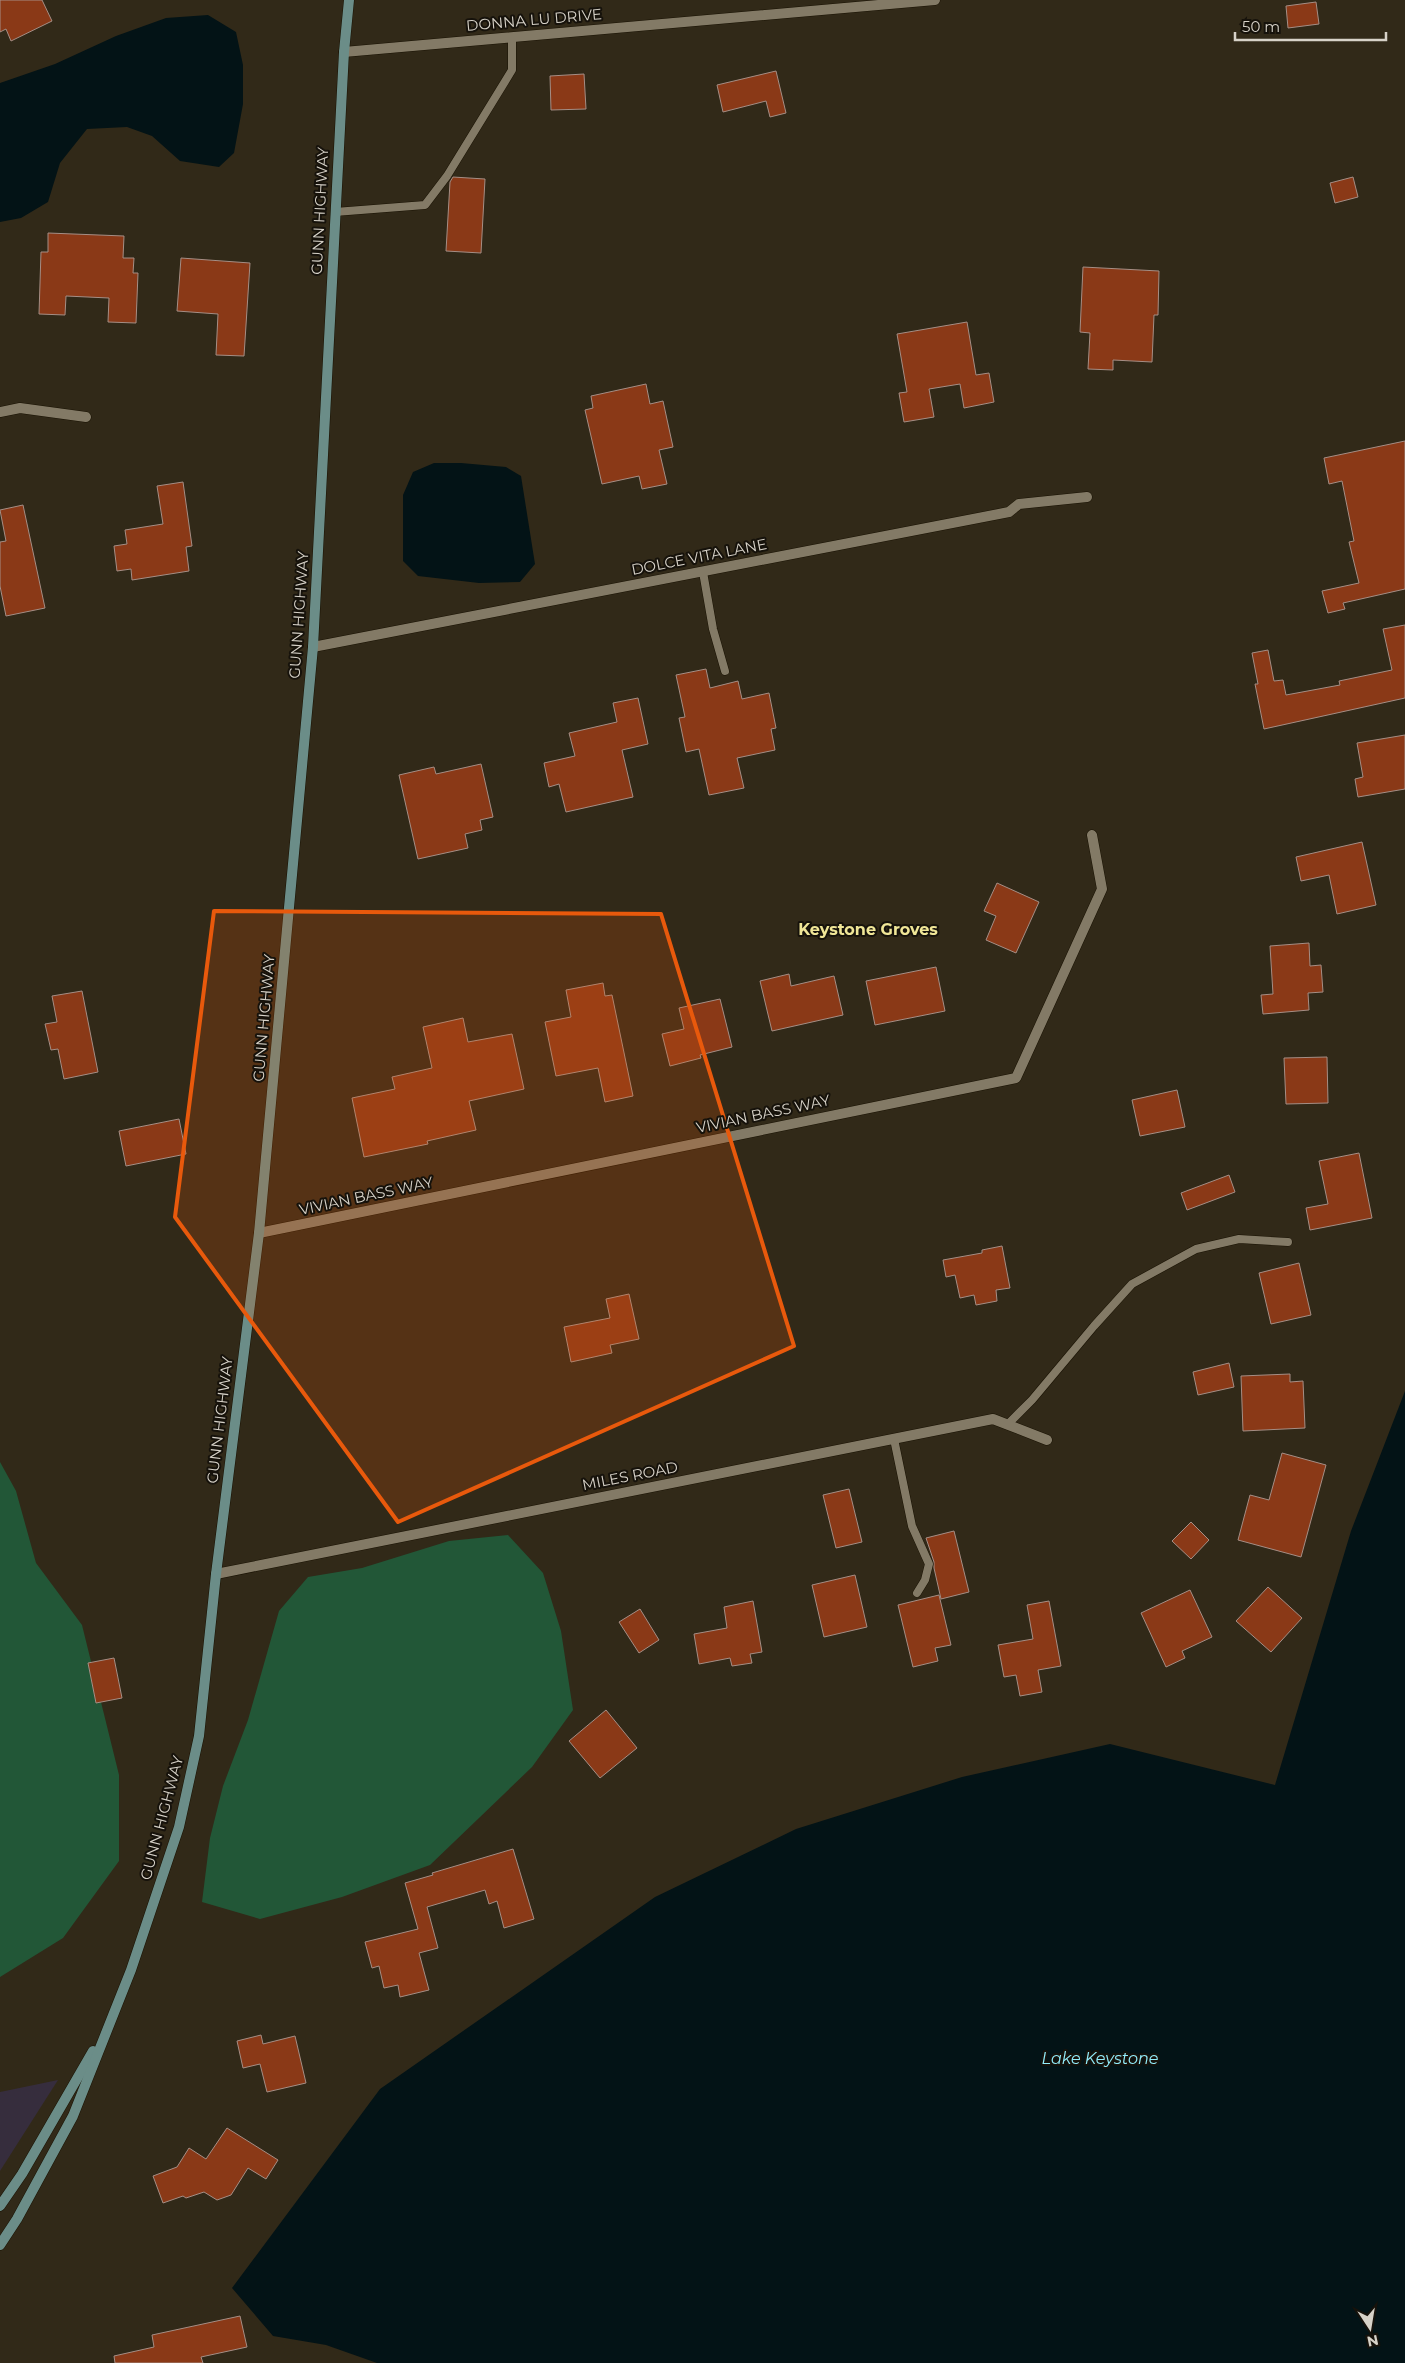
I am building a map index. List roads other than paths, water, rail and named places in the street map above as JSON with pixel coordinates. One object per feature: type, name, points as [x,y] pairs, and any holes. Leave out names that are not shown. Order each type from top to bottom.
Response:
[{"type":"main road","name":"GUNN HIGHWAY","points":[[0,2245],[22,2210],[73,2116],[110,2022],[152,1912],[179,1827],[199,1736],[216,1574],[259,1233],[313,647],[335,212],[344,52],[349,0]]},
{"type":"main road","name":"GUNN HIGHWAY","points":[[0,2206],[22,2174],[110,2022]]},
{"type":"street","name":"DONNA LU DRIVE","points":[[344,52],[935,0]]},
{"type":"street","points":[[0,412],[20,408],[86,417]]},
{"type":"street","name":"DOLCE VITA LANE","points":[[313,647],[1009,512],[1019,504],[1088,497]]},
{"type":"street","name":"VIVIAN BASS WAY","points":[[259,1233],[1016,1078],[1102,889],[1092,834]]},
{"type":"street","name":"MILES ROAD","points":[[216,1574],[993,1419],[1047,1440]]},
{"type":"lane","points":[[335,212],[425,206],[447,176],[512,70],[512,37]]},
{"type":"lane","points":[[703,572],[713,630],[725,671]]},
{"type":"lane","points":[[1007,1425],[1032,1400],[1132,1284],[1196,1249],[1240,1239],[1288,1242]]},
{"type":"lane","points":[[894,1439],[912,1526],[929,1564],[925,1580],[917,1594]]},
{"type":"water","points":[[208,15],[236,32],[243,65],[243,104],[234,153],[219,167],[180,161],[152,136],[127,127],[87,129],[60,163],[48,202],[21,218],[0,222],[0,83],[55,64],[116,36],[166,18]]},
{"type":"water","points":[[434,463],[506,467],[521,476],[535,564],[520,582],[479,583],[418,576],[403,561],[403,495],[413,472]]},
{"type":"water","name":"Lake Keystone","points":[[1405,1391],[1405,2363],[377,2363],[326,2345],[273,2336],[232,2288],[380,2089],[655,1897],[796,1829],[962,1777],[1110,1744],[1275,1785],[1351,1531]]},
{"type":"district","name":"Keystone Groves","points":[[868,929]]}]
